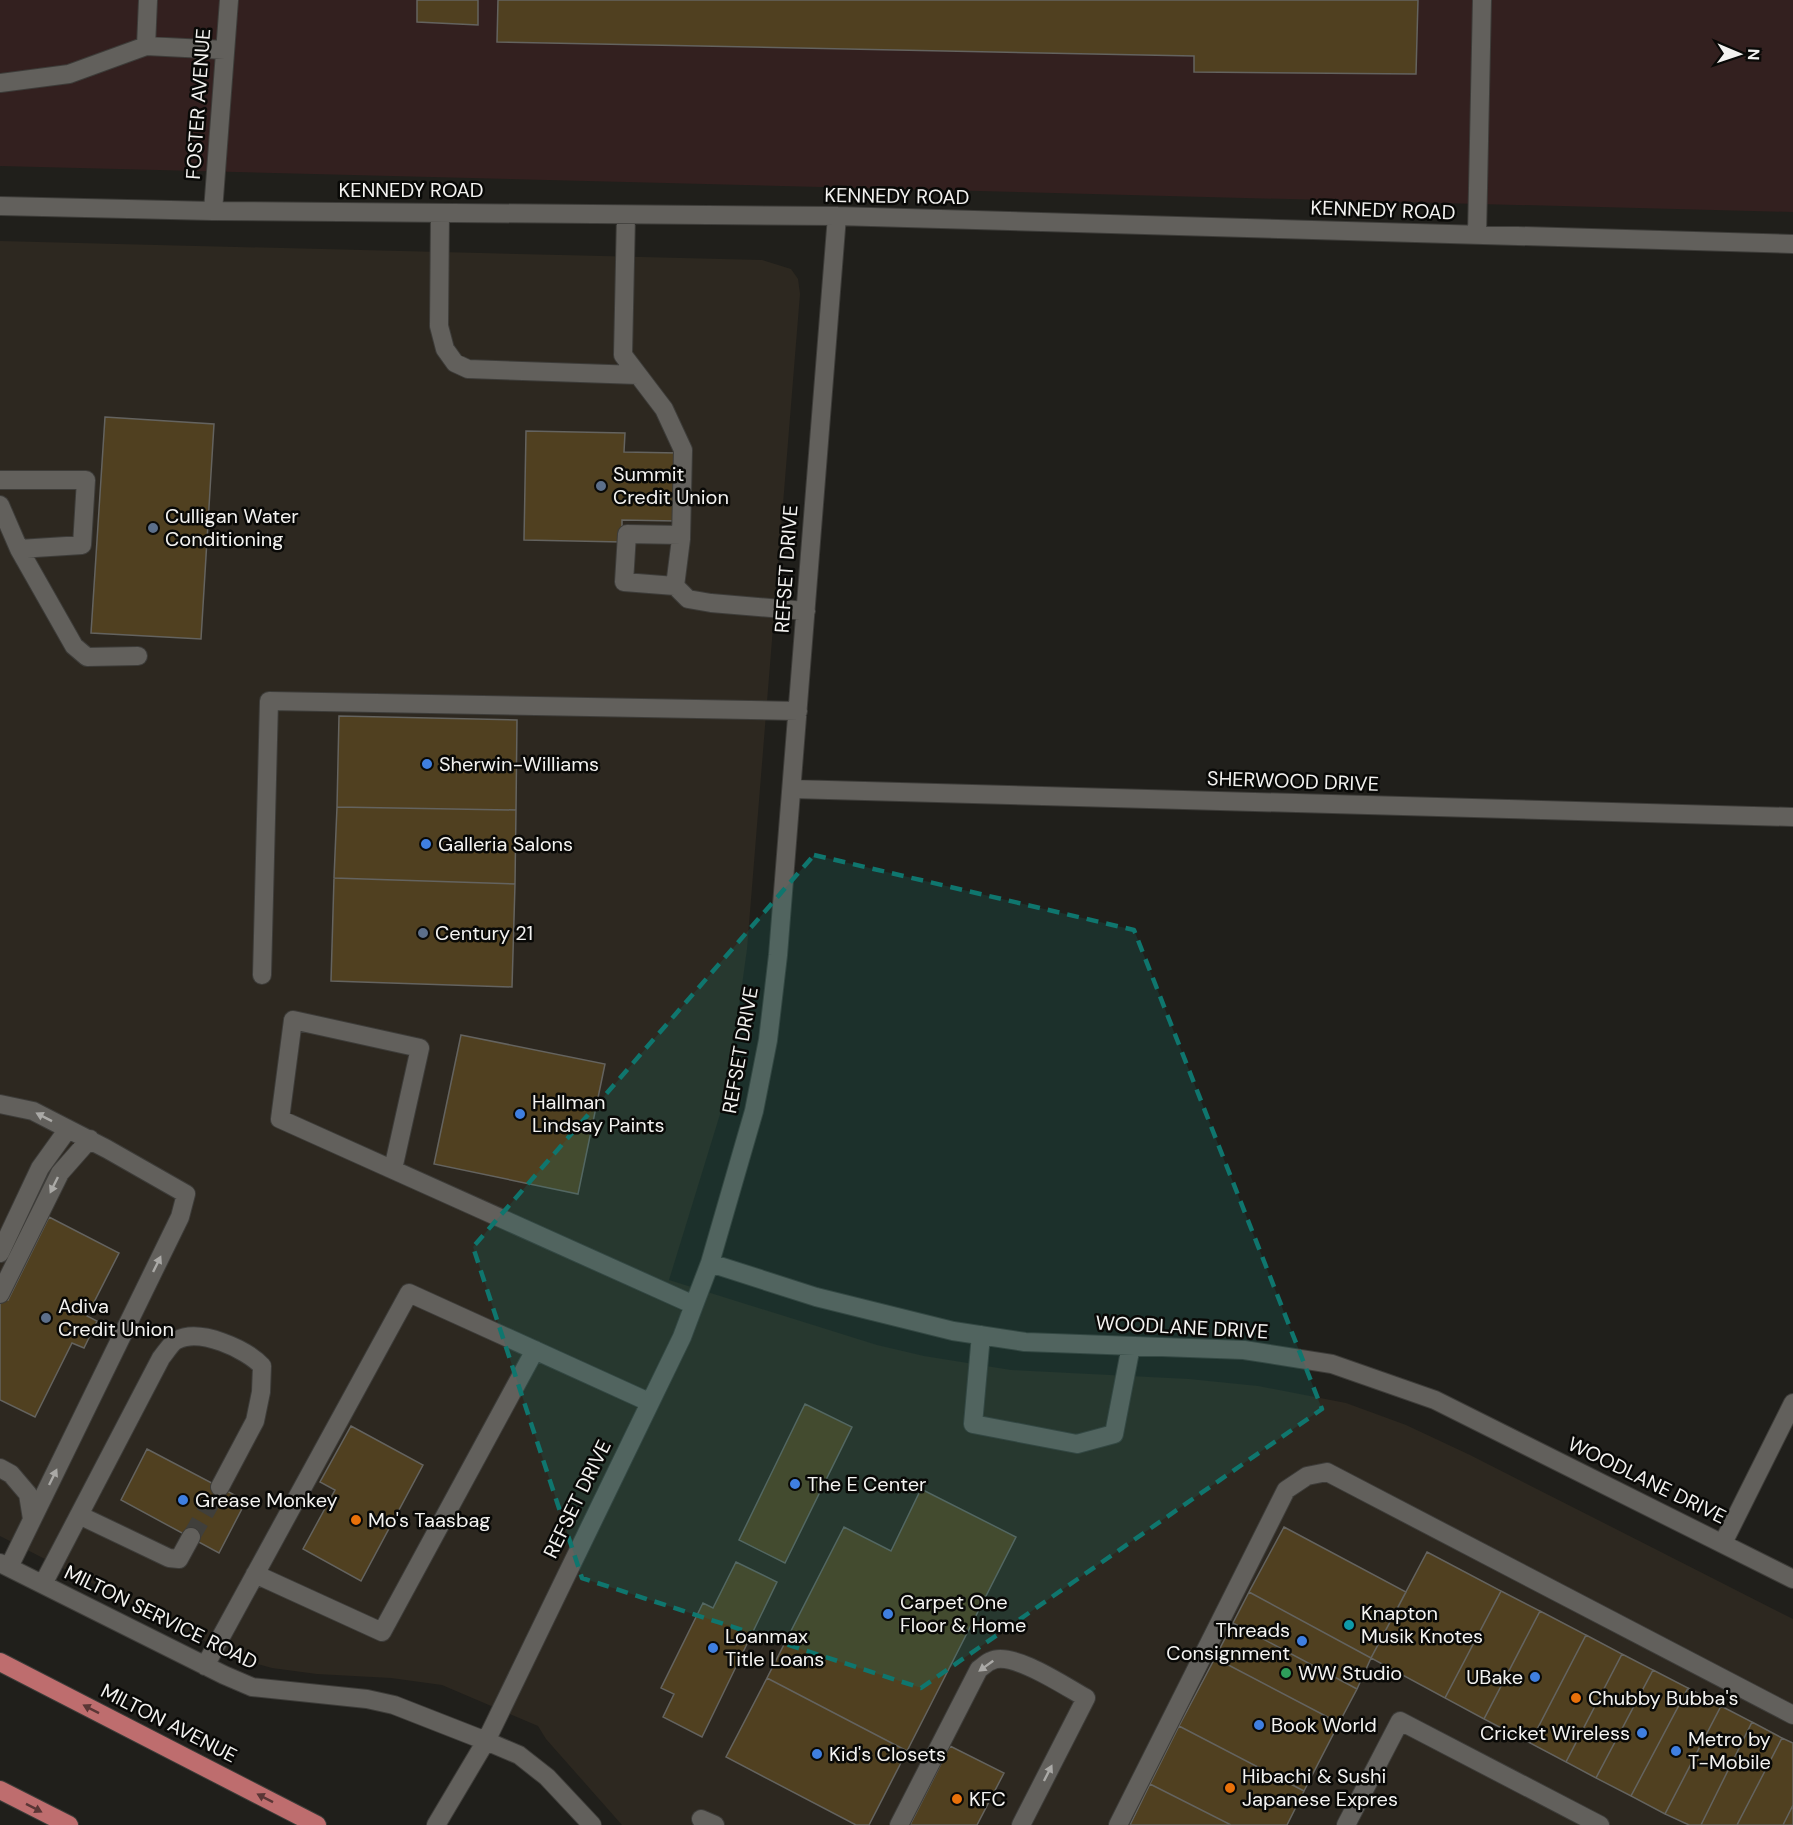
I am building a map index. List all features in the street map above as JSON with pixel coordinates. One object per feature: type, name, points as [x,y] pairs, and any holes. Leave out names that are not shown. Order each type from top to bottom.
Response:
[{"type":"main road","name":"MILTON AVENUE","points":[[0,1662],[317,1825]]},
{"type":"main road","points":[[0,1790],[69,1825]]},
{"type":"street","points":[[146,46],[148,0]]},
{"type":"street","name":"FOSTER AVENUE","points":[[213,211],[229,0]]},
{"type":"street","points":[[1477,235],[1482,0]]},
{"type":"street","points":[[0,83],[69,74],[146,46],[225,50]]},
{"type":"street","name":"KENNEDY ROAD","points":[[0,206],[213,211],[837,216],[1793,244]]},
{"type":"street","points":[[440,213],[439,326],[445,349],[455,363],[468,369],[638,375]]},
{"type":"street","points":[[626,215],[623,355],[664,409],[682,450],[681,535],[675,585]]},
{"type":"street","name":"REFSET DRIVE","points":[[436,1825],[486,1741],[682,1336],[711,1263],[754,1111],[768,1040],[778,955],[837,216]]},
{"type":"street","points":[[0,480],[86,480],[82,545],[19,549]]},
{"type":"street","points":[[0,505],[19,549],[74,646],[87,657],[138,656]]},
{"type":"street","points":[[681,535],[627,534],[624,582],[675,585],[688,599],[711,603],[806,611]]},
{"type":"street","points":[[262,975],[269,701],[798,711]]},
{"type":"street","name":"SHERWOOD DRIVE","points":[[792,789],[1793,817]]},
{"type":"street","points":[[393,1169],[420,1048],[293,1020],[280,1119],[694,1305]]},
{"type":"street","points":[[0,1104],[33,1111],[90,1139],[186,1194],[180,1217],[32,1519],[4,1565]]},
{"type":"street","points":[[0,1254],[5,1230],[40,1168],[68,1129]]},
{"type":"street","points":[[0,1294],[60,1173],[90,1139]]},
{"type":"street","name":"WOODLANE DRIVE","points":[[711,1263],[816,1297],[892,1317],[981,1335],[1025,1342],[1244,1350],[1332,1364],[1435,1400],[1793,1579]]},
{"type":"street","points":[[205,1666],[409,1293],[649,1402]]},
{"type":"street","points":[[981,1335],[973,1424],[1077,1444],[1114,1434],[1131,1346]]},
{"type":"street","points":[[43,1584],[161,1358],[177,1340],[197,1336],[221,1342],[252,1356],[262,1366],[261,1392],[255,1421],[220,1487]]},
{"type":"street","points":[[255,1574],[382,1632],[535,1350]]},
{"type":"street","points":[[1723,1543],[1793,1403]]},
{"type":"street","points":[[0,1468],[11,1474],[28,1494],[32,1519]]},
{"type":"street","points":[[1118,1825],[1286,1490],[1306,1476],[1327,1472],[1793,1715]]},
{"type":"street","points":[[79,1515],[169,1558],[179,1559],[191,1538]]},
{"type":"street","name":"MILTON SERVICE ROAD","points":[[4,1565],[205,1666],[252,1687],[367,1699],[394,1705],[519,1755],[547,1777],[592,1825]]},
{"type":"street","points":[[899,1825],[979,1669],[992,1660],[1008,1659],[1031,1668],[1086,1698],[1021,1825]]},
{"type":"street","points":[[1346,1825],[1400,1721],[1600,1825]]},
{"type":"highlighted area","points":[[814,855],[1134,930],[1322,1409],[921,1688],[582,1578],[473,1247]]},
{"type":"shaded area","points":[[0,0],[1793,0],[1793,212],[0,166]]},
{"type":"shaded area","points":[[0,241],[762,260],[791,269],[798,279],[800,294],[747,949],[725,1098],[669,1280],[877,1345],[924,1356],[1011,1370],[1189,1379],[1258,1386],[1346,1403],[1406,1425],[1470,1455],[1793,1619],[1793,1825],[622,1825],[546,1739],[538,1726],[442,1685],[391,1678],[317,1674],[272,1668],[240,1659],[0,1536]]},
{"type":"building","points":[[417,0],[478,0],[478,25],[417,22]]},
{"type":"building","points":[[498,0],[1418,0],[1416,74],[1194,72],[1194,56],[497,42]]},
{"type":"building","name":"Culligan Water Conditioning","points":[[105,417],[214,424],[201,639],[91,633]]},
{"type":"building","name":"Summit Credit Union","points":[[526,431],[625,433],[624,452],[678,453],[677,521],[622,520],[622,542],[524,540]]},
{"type":"building","name":"Sherwin-Williams","points":[[339,716],[517,720],[516,810],[337,807]]},
{"type":"building","name":"Galleria Salons","points":[[337,807],[516,810],[515,884],[334,878]]},
{"type":"building","name":"Century 21","points":[[334,878],[515,884],[512,987],[331,981]]},
{"type":"building","name":"Hallman Lindsay Paints","points":[[461,1035],[605,1064],[578,1194],[434,1164]]},
{"type":"building","name":"Adiva Credit Union","points":[[49,1217],[119,1253],[87,1316],[97,1321],[84,1348],[72,1343],[35,1417],[0,1400],[0,1297],[8,1300]]},
{"type":"building","name":"The E Center","points":[[805,1404],[852,1427],[785,1563],[739,1540]]},
{"type":"building","name":"Mo's Taasbag","points":[[351,1426],[423,1465],[361,1581],[303,1549],[335,1490],[320,1482]]},
{"type":"building","name":"Grease Monkey","points":[[147,1449],[246,1501],[219,1553],[121,1500]]},
{"type":"building","name":"Carpet One Floor & Home","points":[[921,1489],[1016,1537],[907,1751],[767,1678],[844,1527],[891,1551]]},
{"type":"building","name":"Knapton Musik Knotes","points":[[1284,1527],[1406,1592],[1371,1658],[1249,1592]]},
{"type":"building","points":[[1427,1552],[1501,1591],[1445,1698],[1371,1658]]},
{"type":"building","name":"Loanmax Title Loans","points":[[736,1562],[777,1582],[702,1737],[663,1717],[674,1694],[661,1688],[703,1603],[713,1608]]},
{"type":"building","points":[[1501,1591],[1540,1611],[1484,1719],[1445,1698]]},
{"type":"building","name":"Threads Consignment","points":[[1249,1592],[1371,1658],[1357,1689],[1233,1623]]},
{"type":"building","name":"UBake","points":[[1540,1611],[1586,1635],[1530,1743],[1484,1719]]},
{"type":"building","name":"WW Studio","points":[[1233,1623],[1357,1689],[1339,1723],[1215,1658]]},
{"type":"building","name":"Chubby Bubba's","points":[[1586,1635],[1622,1654],[1566,1762],[1530,1743]]},
{"type":"building","points":[[1622,1654],[1653,1670],[1596,1778],[1566,1762]]},
{"type":"building","name":"Book World","points":[[1215,1658],[1339,1723],[1304,1791],[1179,1726]]},
{"type":"building","name":"Cricket Wireless","points":[[1653,1670],[1688,1688],[1631,1796],[1596,1778]]},
{"type":"building","name":"Kid's Closets","points":[[767,1678],[907,1751],[869,1825],[856,1825],[726,1757]]},
{"type":"building","name":"Metro by T-Mobile","points":[[1688,1688],[1721,1706],[1665,1814],[1631,1796]]},
{"type":"building","points":[[1721,1706],[1752,1722],[1701,1825],[1689,1825],[1665,1814]]},
{"type":"building","points":[[1752,1722],[1782,1738],[1737,1825],[1701,1825]]},
{"type":"building","points":[[1179,1726],[1304,1791],[1287,1825],[1231,1825],[1150,1784]]},
{"type":"building","points":[[1782,1738],[1793,1743],[1793,1805],[1783,1825],[1737,1825]]},
{"type":"building","name":"KFC","points":[[950,1746],[1004,1773],[977,1825],[910,1825]]},
{"type":"building","points":[[1150,1784],[1231,1825],[1130,1825]]},
{"type":"building","points":[[1793,1805],[1793,1825],[1783,1825]]},
{"type":"tunnel","points":[[191,1537],[220,1487]]},
{"type":"place","name":"Summit Credit Union","points":[[601,486]]},
{"type":"place","name":"Culligan Water Conditioning","points":[[153,528]]},
{"type":"place","name":"Sherwin-Williams","points":[[427,764]]},
{"type":"place","name":"Galleria Salons","points":[[426,844]]},
{"type":"place","name":"Century 21","points":[[423,933]]},
{"type":"place","name":"Hallman Lindsay Paints","points":[[520,1114]]},
{"type":"place","name":"Adiva Credit Union","points":[[46,1318]]},
{"type":"place","name":"The E Center","points":[[795,1484]]},
{"type":"place","name":"Grease Monkey","points":[[183,1500]]},
{"type":"place","name":"Mo's Taasbag","points":[[356,1520]]},
{"type":"place","name":"Carpet One Floor & Home","points":[[888,1614]]},
{"type":"place","name":"Knapton Musik Knotes","points":[[1349,1625]]},
{"type":"place","name":"Threads Consignment","points":[[1302,1641]]},
{"type":"place","name":"Loanmax Title Loans","points":[[713,1648]]},
{"type":"place","name":"WW Studio","points":[[1286,1673]]},
{"type":"place","name":"UBake","points":[[1535,1677]]},
{"type":"place","name":"Chubby Bubba's","points":[[1576,1698]]},
{"type":"place","name":"Book World","points":[[1259,1725]]},
{"type":"place","name":"Cricket Wireless","points":[[1642,1733]]},
{"type":"place","name":"Metro by T-Mobile","points":[[1676,1751]]},
{"type":"place","name":"Kid's Closets","points":[[817,1754]]},
{"type":"place","name":"Hibachi & Sushi Japanese Expres","points":[[1230,1788]]},
{"type":"place","name":"KFC","points":[[957,1799]]}]
